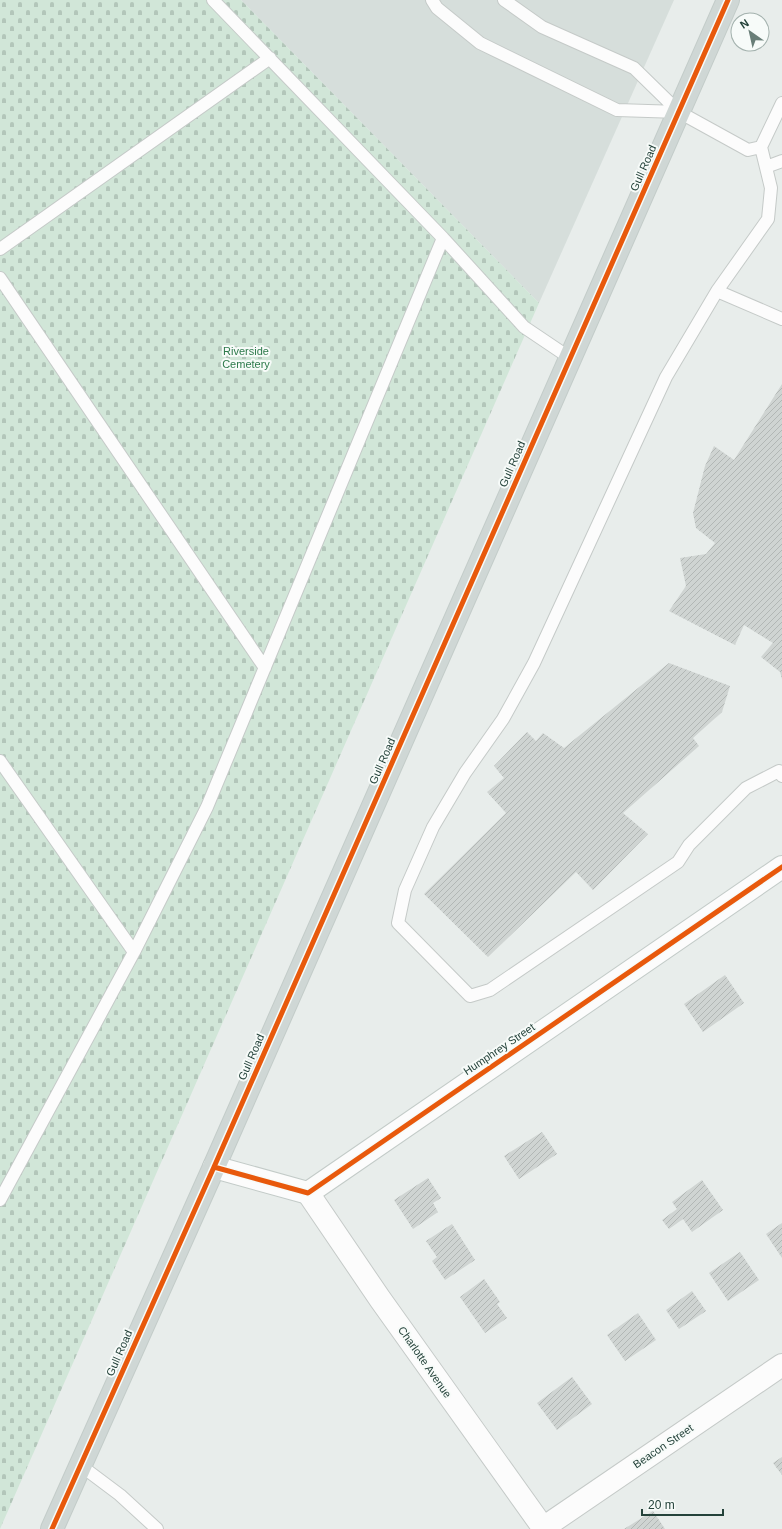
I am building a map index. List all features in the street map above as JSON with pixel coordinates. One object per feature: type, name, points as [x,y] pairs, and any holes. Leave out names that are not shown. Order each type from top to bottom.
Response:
[{"type":"main road","name":"Gull Road","points":[[52,1529],[214,1167],[728,0]]},
{"type":"street","name":"Humphrey Street","points":[[308,1192],[782,867]]},
{"type":"street","points":[[214,1167],[308,1192]]},
{"type":"street","name":"Charlotte Avenue","points":[[308,1192],[380,1298],[543,1529]]},
{"type":"street","name":"Beacon Street","points":[[543,1529],[782,1365]]},
{"type":"lane","points":[[213,0],[443,238],[524,327],[570,358]]},
{"type":"lane","points":[[432,0],[437,8],[480,43],[617,110],[679,112]]},
{"type":"lane","points":[[504,0],[542,27],[634,68],[679,112],[748,150],[761,147]]},
{"type":"lane","points":[[0,249],[270,58]]},
{"type":"lane","points":[[781,772],[746,788],[689,845],[678,862],[490,990],[470,996],[398,923],[406,890],[433,827],[466,773],[503,719],[534,663],[666,377],[717,291],[768,219],[771,188],[761,147],[782,103]]},
{"type":"lane","points":[[766,167],[782,161]]},
{"type":"lane","points":[[1,1196],[134,952],[207,807],[443,238]]},
{"type":"lane","points":[[0,278],[265,668]]},
{"type":"lane","points":[[717,291],[782,319]]},
{"type":"lane","points":[[0,761],[134,952]]},
{"type":"lane","points":[[80,1465],[120,1495],[157,1529]]},
{"type":"shaded area","points":[[241,0],[674,0],[539,303]]},
{"type":"green space","name":"Riverside Cemetery","points":[[0,0],[241,0],[539,303],[0,1529]]},
{"type":"building","points":[[782,384],[782,679],[780,672],[761,657],[773,643],[744,625],[735,645],[669,611],[686,586],[680,558],[706,554],[715,543],[696,528],[693,513],[705,466],[714,446],[734,460]]},
{"type":"building","points":[[669,663],[730,686],[722,712],[693,738],[699,746],[623,813],[648,834],[593,890],[576,872],[488,957],[424,894],[506,813],[487,792],[504,778],[494,766],[527,732],[536,741],[543,733],[564,748]]},
{"type":"building","points":[[725,975],[744,1003],[703,1032],[684,1004]]},
{"type":"building","points":[[542,1132],[557,1154],[519,1179],[504,1156]]},
{"type":"building","points":[[428,1178],[441,1198],[433,1203],[438,1212],[413,1229],[394,1200]]},
{"type":"building","points":[[702,1180],[723,1210],[692,1232],[683,1219],[669,1229],[662,1220],[677,1209],[672,1202]]},
{"type":"building","points":[[782,1223],[782,1258],[766,1234]]},
{"type":"building","points":[[452,1224],[475,1260],[445,1280],[432,1261],[437,1257],[426,1241]]},
{"type":"building","points":[[740,1252],[759,1280],[728,1301],[709,1273]]},
{"type":"building","points":[[484,1279],[500,1302],[497,1304],[507,1318],[485,1333],[460,1297]]},
{"type":"building","points":[[692,1291],[706,1311],[679,1329],[666,1310]]},
{"type":"building","points":[[638,1313],[656,1340],[625,1361],[607,1335]]},
{"type":"building","points":[[572,1377],[592,1404],[557,1430],[537,1403]]},
{"type":"building","points":[[782,1457],[782,1475],[773,1463]]},
{"type":"building","points":[[653,1511],[665,1529],[624,1529]]},
{"type":"cycle path","points":[[52,1529],[214,1167],[728,0]]},
{"type":"cycle path","points":[[214,1167],[308,1193],[782,867]]}]
